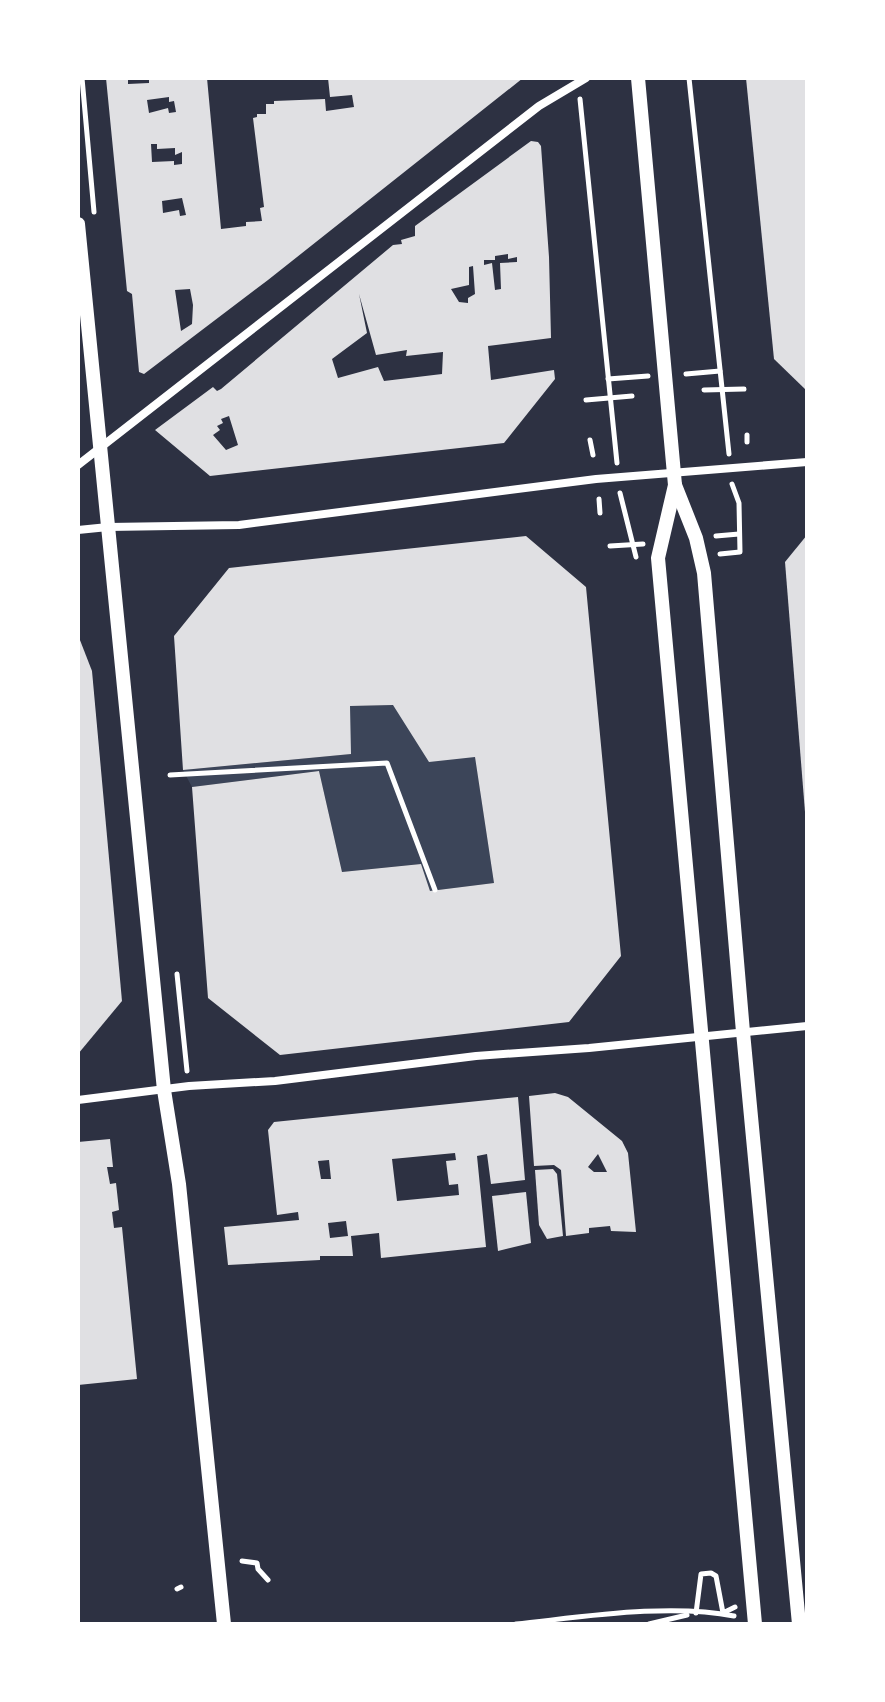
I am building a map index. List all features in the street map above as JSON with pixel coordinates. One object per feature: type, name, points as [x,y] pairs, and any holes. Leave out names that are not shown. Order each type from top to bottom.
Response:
[{"type":"street","points":[[78,465],[539,106],[586,78]]},
{"type":"street","points":[[638,78],[675,479],[696,538],[704,573],[743,1032],[799,1624]]},
{"type":"street","points":[[78,224],[164,1090],[179,1184],[224,1624]]},
{"type":"street","points":[[78,530],[239,525],[596,479],[675,479],[807,462]]},
{"type":"street","points":[[675,479],[658,558],[755,1624]]},
{"type":"street","points":[[78,1100],[275,1081],[476,1056],[807,1026]]},
{"type":"path","points":[[689,78],[728,442]]},
{"type":"path","points":[[579,94],[616,452]]},
{"type":"path","points":[[702,373],[720,371]]},
{"type":"path","points":[[608,379],[629,377]]},
{"type":"path","points":[[704,390],[744,389]]},
{"type":"path","points":[[586,400],[632,396]]},
{"type":"path","points":[[590,440],[593,455]]},
{"type":"path","points":[[718,554],[740,552],[739,503],[732,487]]},
{"type":"path","points":[[599,499],[600,513]]},
{"type":"path","points":[[621,503],[628,521],[631,544],[637,559],[643,559]]},
{"type":"path","points":[[715,536],[739,534]]},
{"type":"path","points":[[610,546],[644,544]]},
{"type":"path","points":[[170,775],[387,763],[435,890]]},
{"type":"path","points":[[244,1561],[257,1563],[265,1580]]},
{"type":"path","points":[[696,1613],[701,1574],[711,1573],[716,1576],[723,1613]]},
{"type":"path","points":[[516,1624],[634,1612],[732,1613]]},
{"type":"path","points":[[649,1624],[696,1613]]},
{"type":"shaded area","points":[[393,705],[475,757],[494,883],[430,891],[420,864],[342,872],[319,771],[192,787],[183,770],[350,754],[350,706]]},
{"type":"building","points":[[106,78],[128,78],[128,84],[149,83],[149,78],[207,78],[221,229],[262,221],[260,208],[264,207],[253,118],[257,114],[266,114],[266,104],[325,99],[326,111],[354,107],[352,95],[330,97],[328,78],[523,78],[144,374],[139,372],[132,294],[127,291]],"holes":[[[169,97],[169,102],[174,101],[176,112],[169,113],[168,108],[149,113],[147,100]],[[151,144],[157,144],[157,149],[175,148],[175,155],[182,152],[182,164],[174,165],[174,161],[152,162]],[[182,198],[186,215],[180,216],[179,210],[163,213],[162,201]],[[190,289],[193,305],[192,324],[181,331],[175,290]]]},
{"type":"building","points":[[746,78],[807,78],[807,391],[774,359]]},
{"type":"building","points":[[531,141],[541,146],[551,338],[488,346],[491,380],[554,370],[555,379],[504,443],[210,476],[155,430],[213,387],[217,391],[221,389],[393,245],[402,244],[401,240],[415,236],[415,226]],"holes":[[[508,254],[508,259],[517,257],[517,262],[500,263],[501,289],[495,290],[492,263],[484,265],[484,260],[495,260],[495,256]],[[473,266],[475,294],[468,298],[468,303],[459,302],[451,289],[469,285],[469,267]],[[359,294],[376,355],[407,350],[406,356],[443,352],[442,374],[384,381],[378,367],[338,378],[332,359],[367,333]],[[229,416],[238,445],[226,450],[213,435],[220,430],[217,426],[223,423],[221,419]]]},
{"type":"building","points":[[807,535],[807,812],[805,812],[785,562]]},
{"type":"building","points":[[526,536],[586,587],[621,956],[569,1022],[280,1055],[208,998],[192,787],[319,771],[342,872],[421,864],[430,891],[494,883],[475,757],[429,762],[393,705],[350,706],[351,754],[183,770],[174,636],[229,568]]},
{"type":"building","points":[[78,635],[92,671],[122,1001],[78,1054]]},
{"type":"building","points":[[555,1093],[568,1097],[622,1141],[628,1153],[636,1232],[611,1231],[610,1226],[589,1228],[589,1233],[566,1236],[561,1170],[554,1165],[534,1166],[529,1096]],"holes":[[[598,1154],[607,1172],[594,1172],[588,1167]]]},
{"type":"building","points":[[518,1097],[525,1180],[491,1184],[487,1154],[477,1156],[486,1247],[381,1258],[379,1233],[351,1236],[353,1256],[228,1265],[224,1227],[299,1220],[298,1212],[277,1215],[268,1130],[274,1122]],"holes":[[[455,1153],[456,1160],[446,1161],[449,1185],[458,1184],[459,1195],[397,1201],[392,1159]],[[329,1160],[331,1179],[321,1179],[318,1161]],[[346,1221],[348,1236],[330,1238],[328,1223]]]},
{"type":"building","points":[[110,1139],[113,1167],[107,1167],[110,1184],[116,1183],[119,1210],[112,1212],[114,1228],[122,1227],[137,1379],[78,1385],[78,1142]]},
{"type":"building","points":[[553,1169],[557,1174],[563,1236],[547,1239],[539,1225],[535,1170]]},
{"type":"building","points":[[526,1192],[531,1243],[498,1251],[492,1196]]}]
